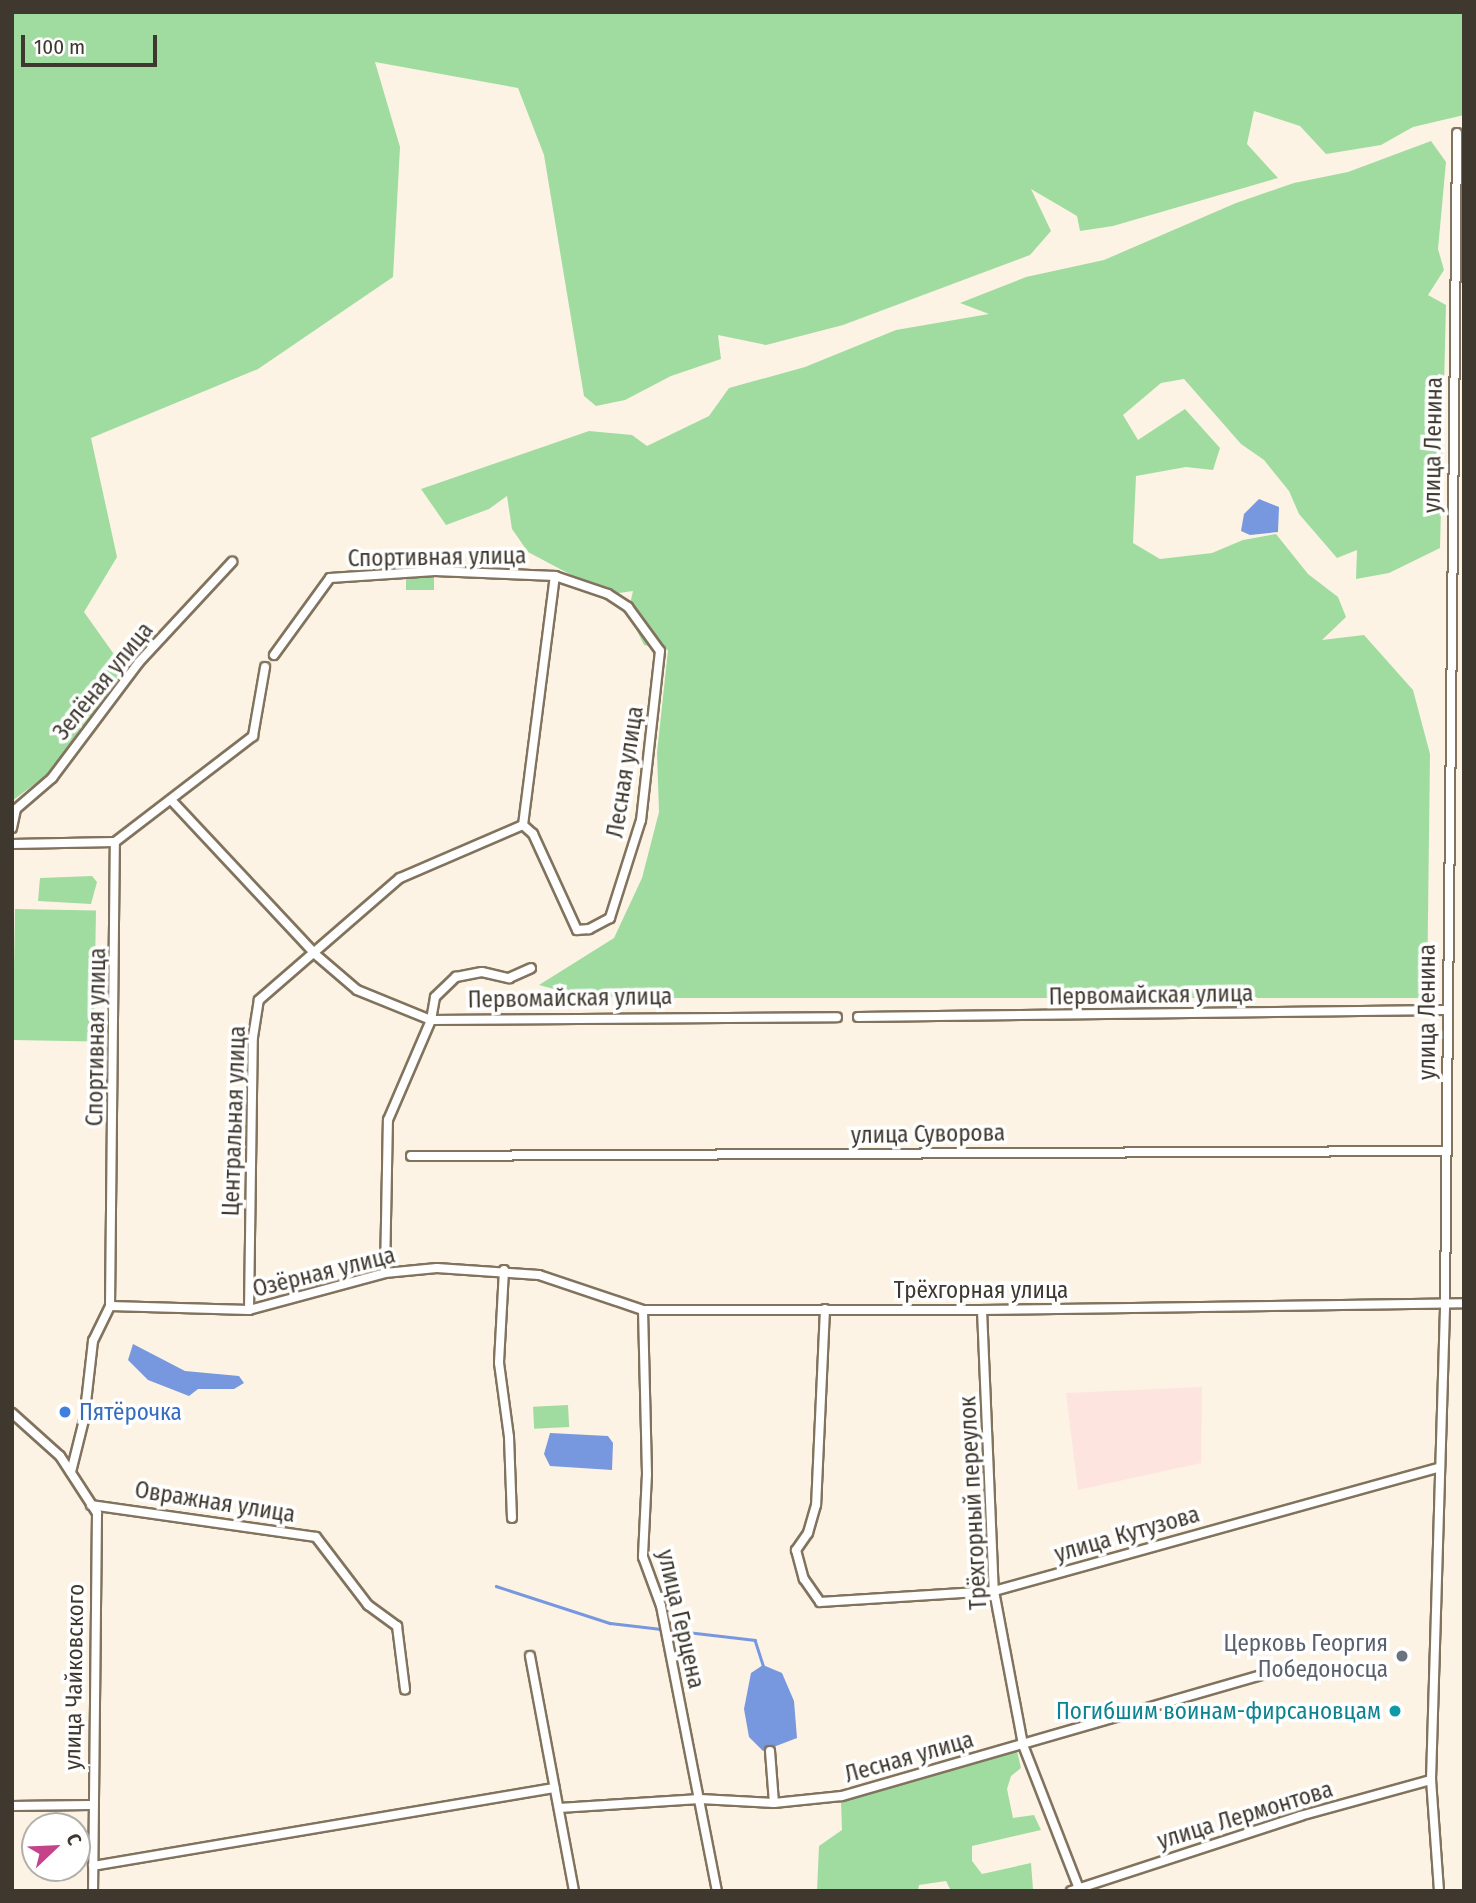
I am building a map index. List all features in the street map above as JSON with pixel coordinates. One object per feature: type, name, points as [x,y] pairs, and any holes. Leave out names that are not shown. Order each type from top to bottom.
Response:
[{"type":"street","name":"улица Ленина","points":[[1439,1891],[1431,1780],[1437,1468],[1445,1302],[1445,1010],[1457,133]]},
{"type":"street","name":"Зелёная улица","points":[[12,828],[16,809],[52,779],[139,662],[232,562]]},
{"type":"street","name":"Спортивная улица","points":[[274,654],[330,578],[435,571],[555,576]]},
{"type":"street","points":[[523,825],[555,576]]},
{"type":"street","name":"Лесная улица","points":[[523,825],[533,834],[577,930],[589,929],[610,918],[641,820],[660,651],[628,607],[608,593],[555,576]]},
{"type":"street","points":[[12,844],[115,842],[172,801],[253,736],[265,667]]},
{"type":"street","points":[[172,801],[315,954],[357,990],[430,1020]]},
{"type":"street","name":"Центральная улица","points":[[249,1310],[253,1037],[259,1000],[400,878],[523,825]]},
{"type":"street","name":"Спортивная улица","points":[[71,1472],[84,1420],[93,1341],[110,1306],[115,842]]},
{"type":"street","points":[[385,1273],[388,1120],[430,1020],[435,997],[456,977],[482,972],[509,978],[531,968]]},
{"type":"street","name":"Первомайская улица","points":[[858,1017],[1445,1010]]},
{"type":"street","name":"Первомайская улица","points":[[430,1020],[836,1017]]},
{"type":"street","name":"улица Суворова","points":[[411,1156],[1446,1151]]},
{"type":"street","points":[[504,1270],[499,1363],[509,1437],[512,1518]]},
{"type":"street","name":"Озёрная улица","points":[[110,1306],[249,1310],[385,1273],[504,1270]]},
{"type":"street","name":"Трёхгорная улица","points":[[504,1270],[539,1275],[643,1310],[982,1310],[1464,1303]]},
{"type":"street","name":"улица Кутузова","points":[[825,1309],[816,1505],[808,1533],[796,1550],[804,1579],[820,1602],[994,1591],[1437,1468]]},
{"type":"street","name":"улица Герцена","points":[[643,1310],[647,1474],[643,1557],[661,1606],[717,1891]]},
{"type":"street","name":"Трёхгорный переулок","points":[[982,1310],[994,1591],[1023,1745],[1076,1890]]},
{"type":"street","name":"улица Чайковского","points":[[12,1413],[71,1472],[97,1513],[90,1805],[93,1891]]},
{"type":"street","name":"Овражная улица","points":[[91,1505],[316,1537],[368,1605],[397,1626],[405,1689]]},
{"type":"street","points":[[530,1656],[574,1891]]},
{"type":"street","name":"Лесная улица","points":[[559,1808],[700,1799],[774,1803],[842,1796],[1259,1676]]},
{"type":"street","points":[[770,1751],[774,1803]]},
{"type":"street","name":"улица Лермонтова","points":[[1076,1890],[1300,1816],[1431,1780]]},
{"type":"street","points":[[93,1866],[554,1788]]},
{"type":"street","points":[[12,1805],[90,1805]]},
{"type":"shaded area","points":[[1202,1387],[1201,1463],[1078,1490],[1066,1393]]},
{"type":"green space","points":[[12,12],[1464,12],[1464,115],[1413,127],[1381,145],[1326,154],[1300,126],[1254,111],[1247,144],[1278,178],[1113,226],[1080,231],[1077,216],[1031,189],[1051,231],[1030,255],[843,325],[766,345],[718,335],[721,359],[671,376],[625,400],[596,406],[584,396],[544,155],[518,88],[375,62],[400,147],[393,277],[258,369],[91,438],[117,557],[84,612],[123,667],[123,686],[73,739],[48,774],[12,801]]},
{"type":"green space","points":[[1431,141],[1446,162],[1438,249],[1444,270],[1428,295],[1446,305],[1440,548],[1389,573],[1356,579],[1357,550],[1337,558],[1299,514],[1289,491],[1264,460],[1241,444],[1184,379],[1161,383],[1123,415],[1138,440],[1185,409],[1220,448],[1213,470],[1186,467],[1136,476],[1133,543],[1160,559],[1212,553],[1243,540],[1276,534],[1308,574],[1338,597],[1346,617],[1322,640],[1364,635],[1413,690],[1430,754],[1427,998],[650,998],[580,996],[539,985],[614,938],[642,878],[659,812],[657,753],[668,650],[644,645],[628,613],[633,591],[612,594],[528,552],[512,529],[507,496],[489,509],[446,525],[421,489],[589,431],[632,435],[647,446],[709,416],[729,388],[805,367],[896,330],[989,314],[960,303],[1026,277],[1104,260],[1236,203],[1294,183],[1348,172]]},
{"type":"green space","points":[[406,576],[434,576],[434,590],[406,590]]},
{"type":"green space","points":[[92,876],[97,882],[91,904],[38,901],[40,878]]},
{"type":"green space","points":[[15,909],[96,910],[94,1041],[13,1040]]},
{"type":"green space","points":[[568,1405],[569,1427],[534,1429],[533,1407]]},
{"type":"green space","points":[[1017,1751],[1021,1768],[1011,1776],[1007,1789],[1013,1818],[1034,1815],[1041,1830],[972,1846],[972,1861],[982,1874],[1031,1863],[1033,1889],[951,1891],[946,1881],[919,1885],[918,1891],[817,1891],[819,1846],[842,1830],[841,1802]]},
{"type":"water","points":[[1259,499],[1279,507],[1278,532],[1250,535],[1241,531],[1244,514]]},
{"type":"water","points":[[133,1344],[185,1371],[239,1376],[244,1383],[234,1389],[198,1389],[189,1396],[148,1380],[128,1360]]},
{"type":"water","points":[[550,1433],[608,1436],[613,1443],[612,1470],[550,1466],[544,1454]]},
{"type":"water","points":[[763,1665],[782,1673],[794,1701],[797,1738],[763,1751],[749,1737],[744,1709],[751,1673]]},
{"type":"waterway","points":[[496,1586],[610,1623],[755,1640],[763,1665]]},
{"type":"place","name":"Пятёрочка","points":[[65,1412]]},
{"type":"place","name":"Церковь Георгия Победоносца","points":[[1402,1656]]},
{"type":"place","name":"Погибшим воинам-фирсановцам","points":[[1395,1711]]}]
